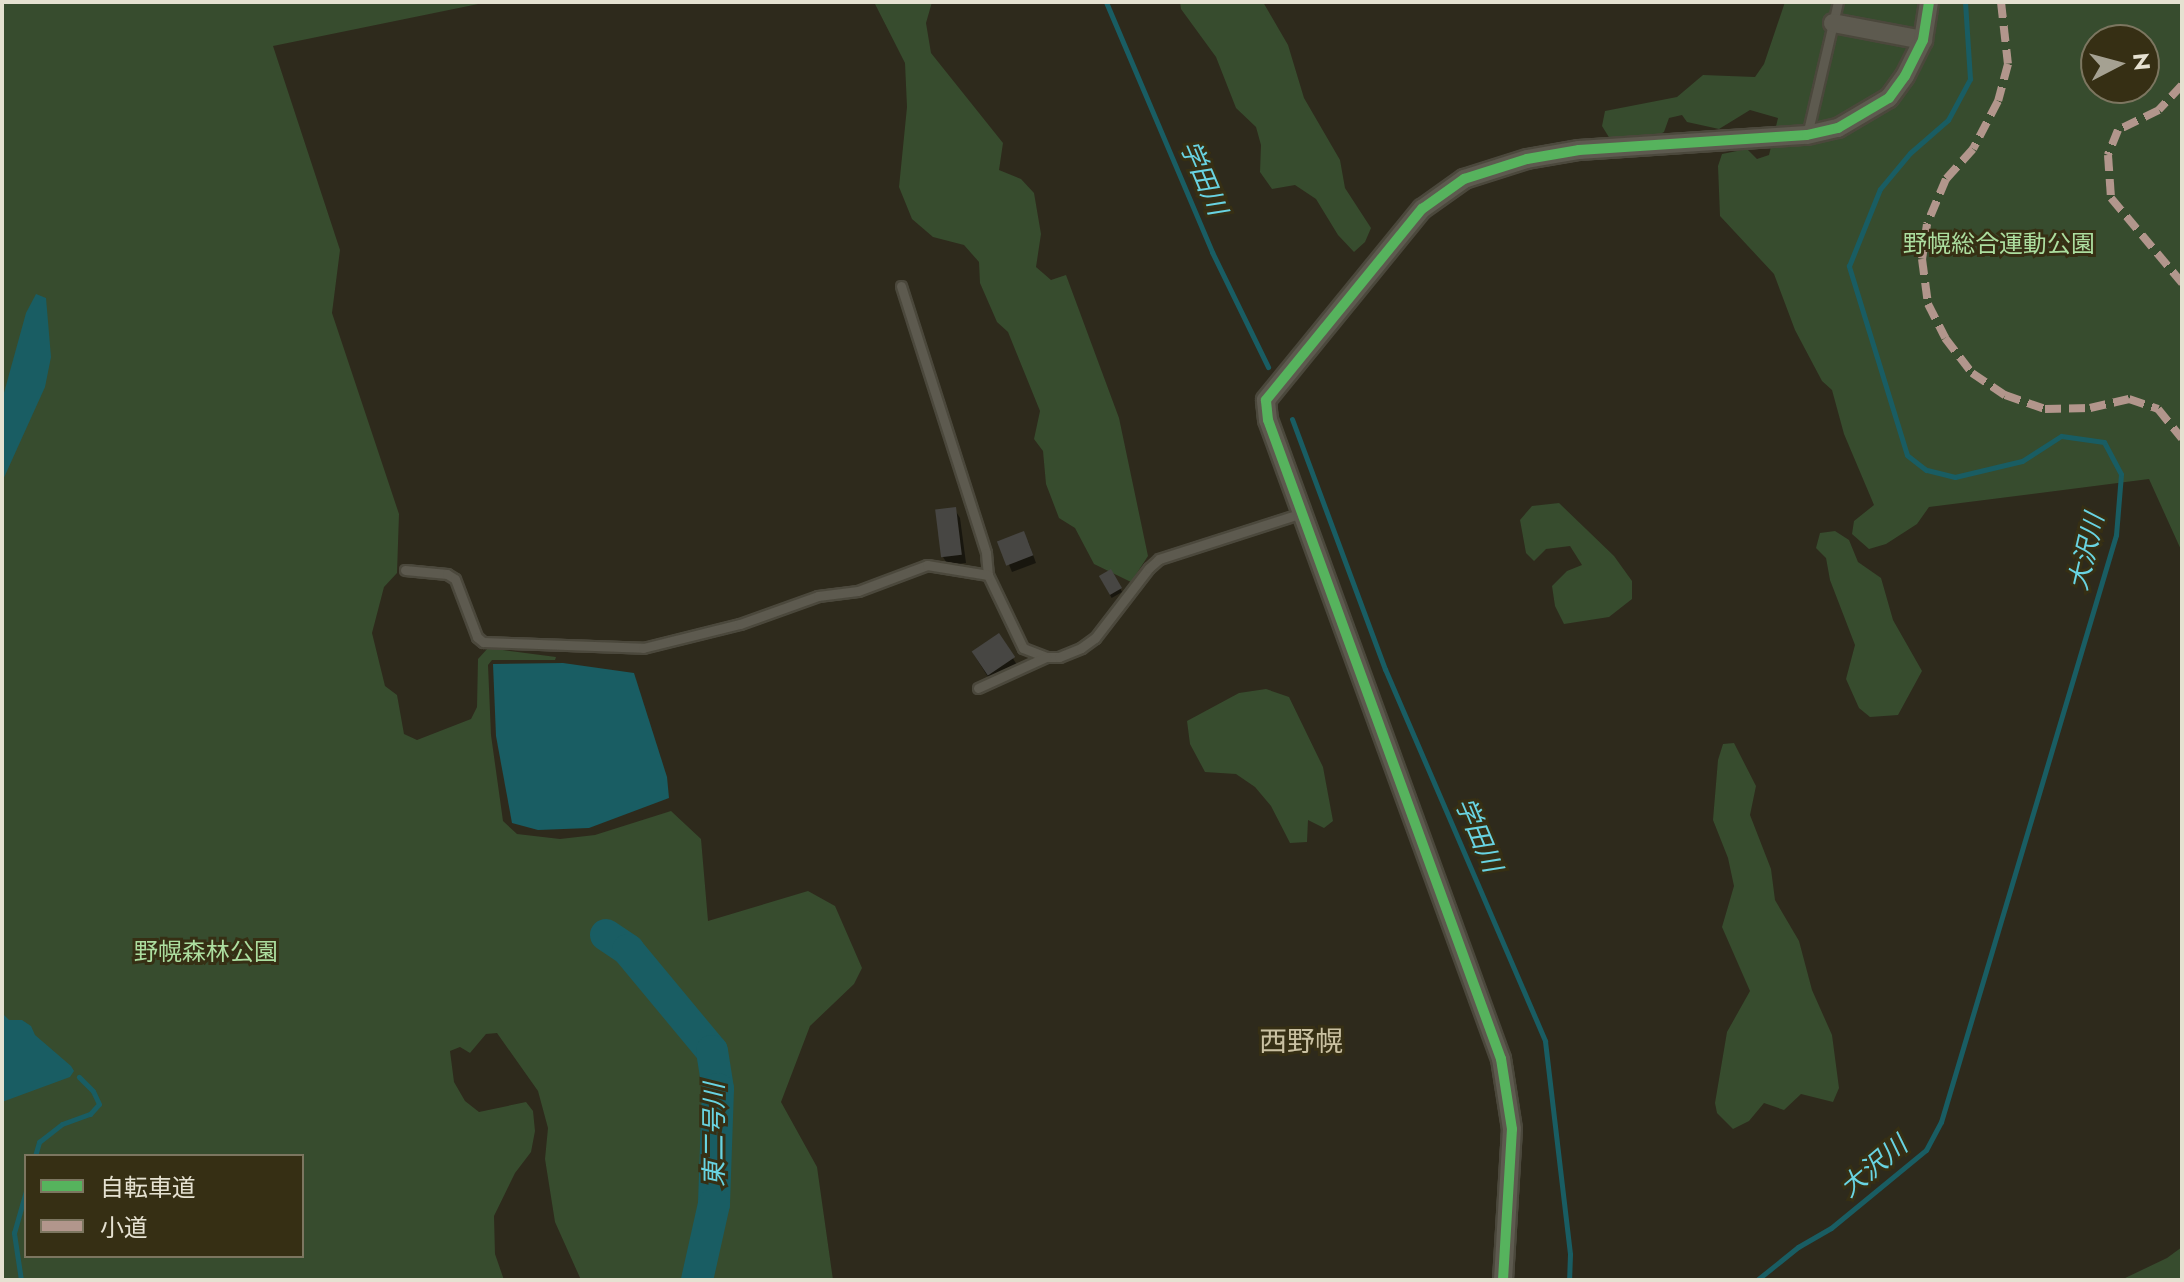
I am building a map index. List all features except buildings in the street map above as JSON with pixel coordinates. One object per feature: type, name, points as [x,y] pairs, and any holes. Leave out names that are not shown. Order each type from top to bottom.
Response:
[{"type":"street","points":[[1503,1280],[1512,1129],[1501,1059],[1268,420],[1266,400],[1422,209],[1464,179],[1527,159],[1579,150],[1807,135],[1838,128],[1889,98],[1905,76],[1923,40],[1929,2]]},
{"type":"street","points":[[1833,23],[1923,40]]},
{"type":"lane","points":[[1807,135],[1838,2]]},
{"type":"lane","points":[[901,286],[986,553],[988,575],[1023,648],[1046,657],[1059,657],[1095,638],[1159,559],[1302,513]]},
{"type":"lane","points":[[405,570],[447,574],[455,579],[477,637],[483,642],[643,648],[740,624],[818,596],[858,591],[927,565],[988,575]]},
{"type":"lane","points":[[978,688],[1046,657]]},
{"type":"green space","name":"野幌森林公園","points":[[2,2],[488,2],[273,46],[340,250],[332,313],[399,514],[397,573],[384,587],[372,633],[385,686],[397,695],[404,734],[417,740],[471,719],[477,707],[478,659],[488,648],[556,657],[555,660],[492,660],[488,665],[491,735],[503,821],[517,834],[560,839],[595,835],[671,811],[701,839],[708,921],[808,891],[835,906],[862,968],[854,984],[810,1026],[781,1102],[817,1167],[833,1280],[581,1280],[555,1222],[545,1159],[548,1128],[538,1091],[497,1033],[486,1034],[470,1053],[460,1047],[450,1051],[454,1082],[465,1101],[479,1112],[526,1102],[533,1111],[535,1131],[531,1152],[515,1173],[494,1216],[495,1254],[504,1280],[2,1280]]},
{"type":"green space","points":[[874,2],[932,2],[926,23],[931,53],[1003,143],[999,170],[1021,179],[1034,193],[1041,234],[1036,267],[1051,280],[1066,275],[1119,418],[1148,556],[1131,582],[1094,564],[1075,528],[1059,518],[1046,484],[1043,451],[1034,439],[1040,411],[1008,332],[997,322],[980,283],[979,262],[964,245],[933,237],[912,219],[899,187],[907,107],[905,63]]},
{"type":"green space","points":[[1180,2],[1263,2],[1288,45],[1304,98],[1340,160],[1345,188],[1371,228],[1365,242],[1354,252],[1338,235],[1316,199],[1295,185],[1272,189],[1260,172],[1261,145],[1256,127],[1236,108],[1216,57],[1181,9]]},
{"type":"green space","name":"野幌総合運動公園","points":[[1785,2],[2182,2],[2182,552],[2149,479],[1929,507],[1917,524],[1886,544],[1869,549],[1852,534],[1854,521],[1874,505],[1844,434],[1832,390],[1822,381],[1795,330],[1774,274],[1720,216],[1718,166],[1722,154],[1747,149],[1757,159],[1769,155],[1778,118],[1750,110],[1719,129],[1687,122],[1682,115],[1669,118],[1664,132],[1655,137],[1624,141],[1610,139],[1602,126],[1605,111],[1677,97],[1703,75],[1755,77],[1764,64]]},
{"type":"green space","points":[[1559,503],[1614,556],[1632,581],[1632,599],[1609,617],[1564,624],[1555,606],[1552,586],[1567,571],[1582,565],[1570,546],[1546,549],[1534,561],[1526,553],[1520,520],[1532,506]]},
{"type":"green space","points":[[1835,531],[1849,540],[1858,562],[1881,578],[1893,620],[1922,671],[1898,715],[1870,717],[1859,708],[1846,679],[1855,645],[1830,580],[1826,558],[1816,548],[1820,533]]},
{"type":"green space","points":[[1266,689],[1289,697],[1323,767],[1333,821],[1324,828],[1308,820],[1307,842],[1290,843],[1271,806],[1255,787],[1236,774],[1205,772],[1190,744],[1187,721],[1239,693]]},
{"type":"green space","points":[[1734,743],[1756,786],[1750,815],[1771,869],[1775,900],[1799,941],[1812,990],[1832,1035],[1839,1088],[1833,1102],[1801,1094],[1784,1110],[1764,1103],[1749,1121],[1733,1129],[1717,1113],[1715,1103],[1727,1032],[1750,991],[1722,927],[1734,886],[1728,858],[1713,820],[1718,760],[1723,744]]},
{"type":"green space","points":[[2182,1247],[2182,1280],[2121,1280],[2167,1258]]},
{"type":"water","points":[[36,294],[46,298],[51,357],[45,387],[2,482],[2,400],[26,313]]},
{"type":"water","points":[[563,663],[634,673],[667,777],[669,798],[589,828],[538,830],[512,823],[496,736],[493,664]]},
{"type":"water","points":[[2,1013],[9,1020],[22,1020],[31,1026],[35,1035],[71,1066],[74,1071],[70,1077],[2,1102]]},
{"type":"waterway","name":"学田川","points":[[1106,2],[1212,252],[1268,367]]},
{"type":"waterway","name":"大沢川","points":[[1757,1280],[1798,1247],[1831,1228],[1926,1150],[1941,1122],[2116,535],[2121,474],[2104,442],[2061,436],[2022,461],[1955,477],[1926,470],[1907,455],[1849,266],[1880,189],[1910,153],[1948,120],[1970,79],[1965,2]]},
{"type":"waterway","name":"学田川","points":[[1292,419],[1385,669],[1545,1041],[1570,1254],[1569,1280]]},
{"type":"waterway","name":"東二号川","points":[[606,935],[628,950],[712,1051],[718,1089],[714,1204],[697,1280]]},
{"type":"waterway","points":[[36,1154],[39,1142],[62,1124],[90,1114],[99,1104],[93,1091],[79,1077]]},
{"type":"waterway","points":[[21,1280],[14,1233],[24,1198]]},
{"type":"marked path","points":[[2001,2],[2008,64],[1998,101],[1973,149],[1946,179],[1927,224],[1922,259],[1928,304],[1945,338],[1972,373],[2005,395],[2045,409],[2090,408],[2129,399],[2158,409],[2182,439]]},
{"type":"marked path","points":[[2182,85],[2159,110],[2118,130],[2108,155],[2111,198],[2182,283]]},
{"type":"cycle path","points":[[1503,1280],[1512,1129],[1501,1059],[1268,420],[1266,400],[1422,209],[1464,179],[1527,159],[1579,150],[1807,135],[1838,128],[1889,98],[1905,76],[1923,40],[1929,2]]},
{"type":"district","name":"西野幌","points":[[1301,1042]]}]
